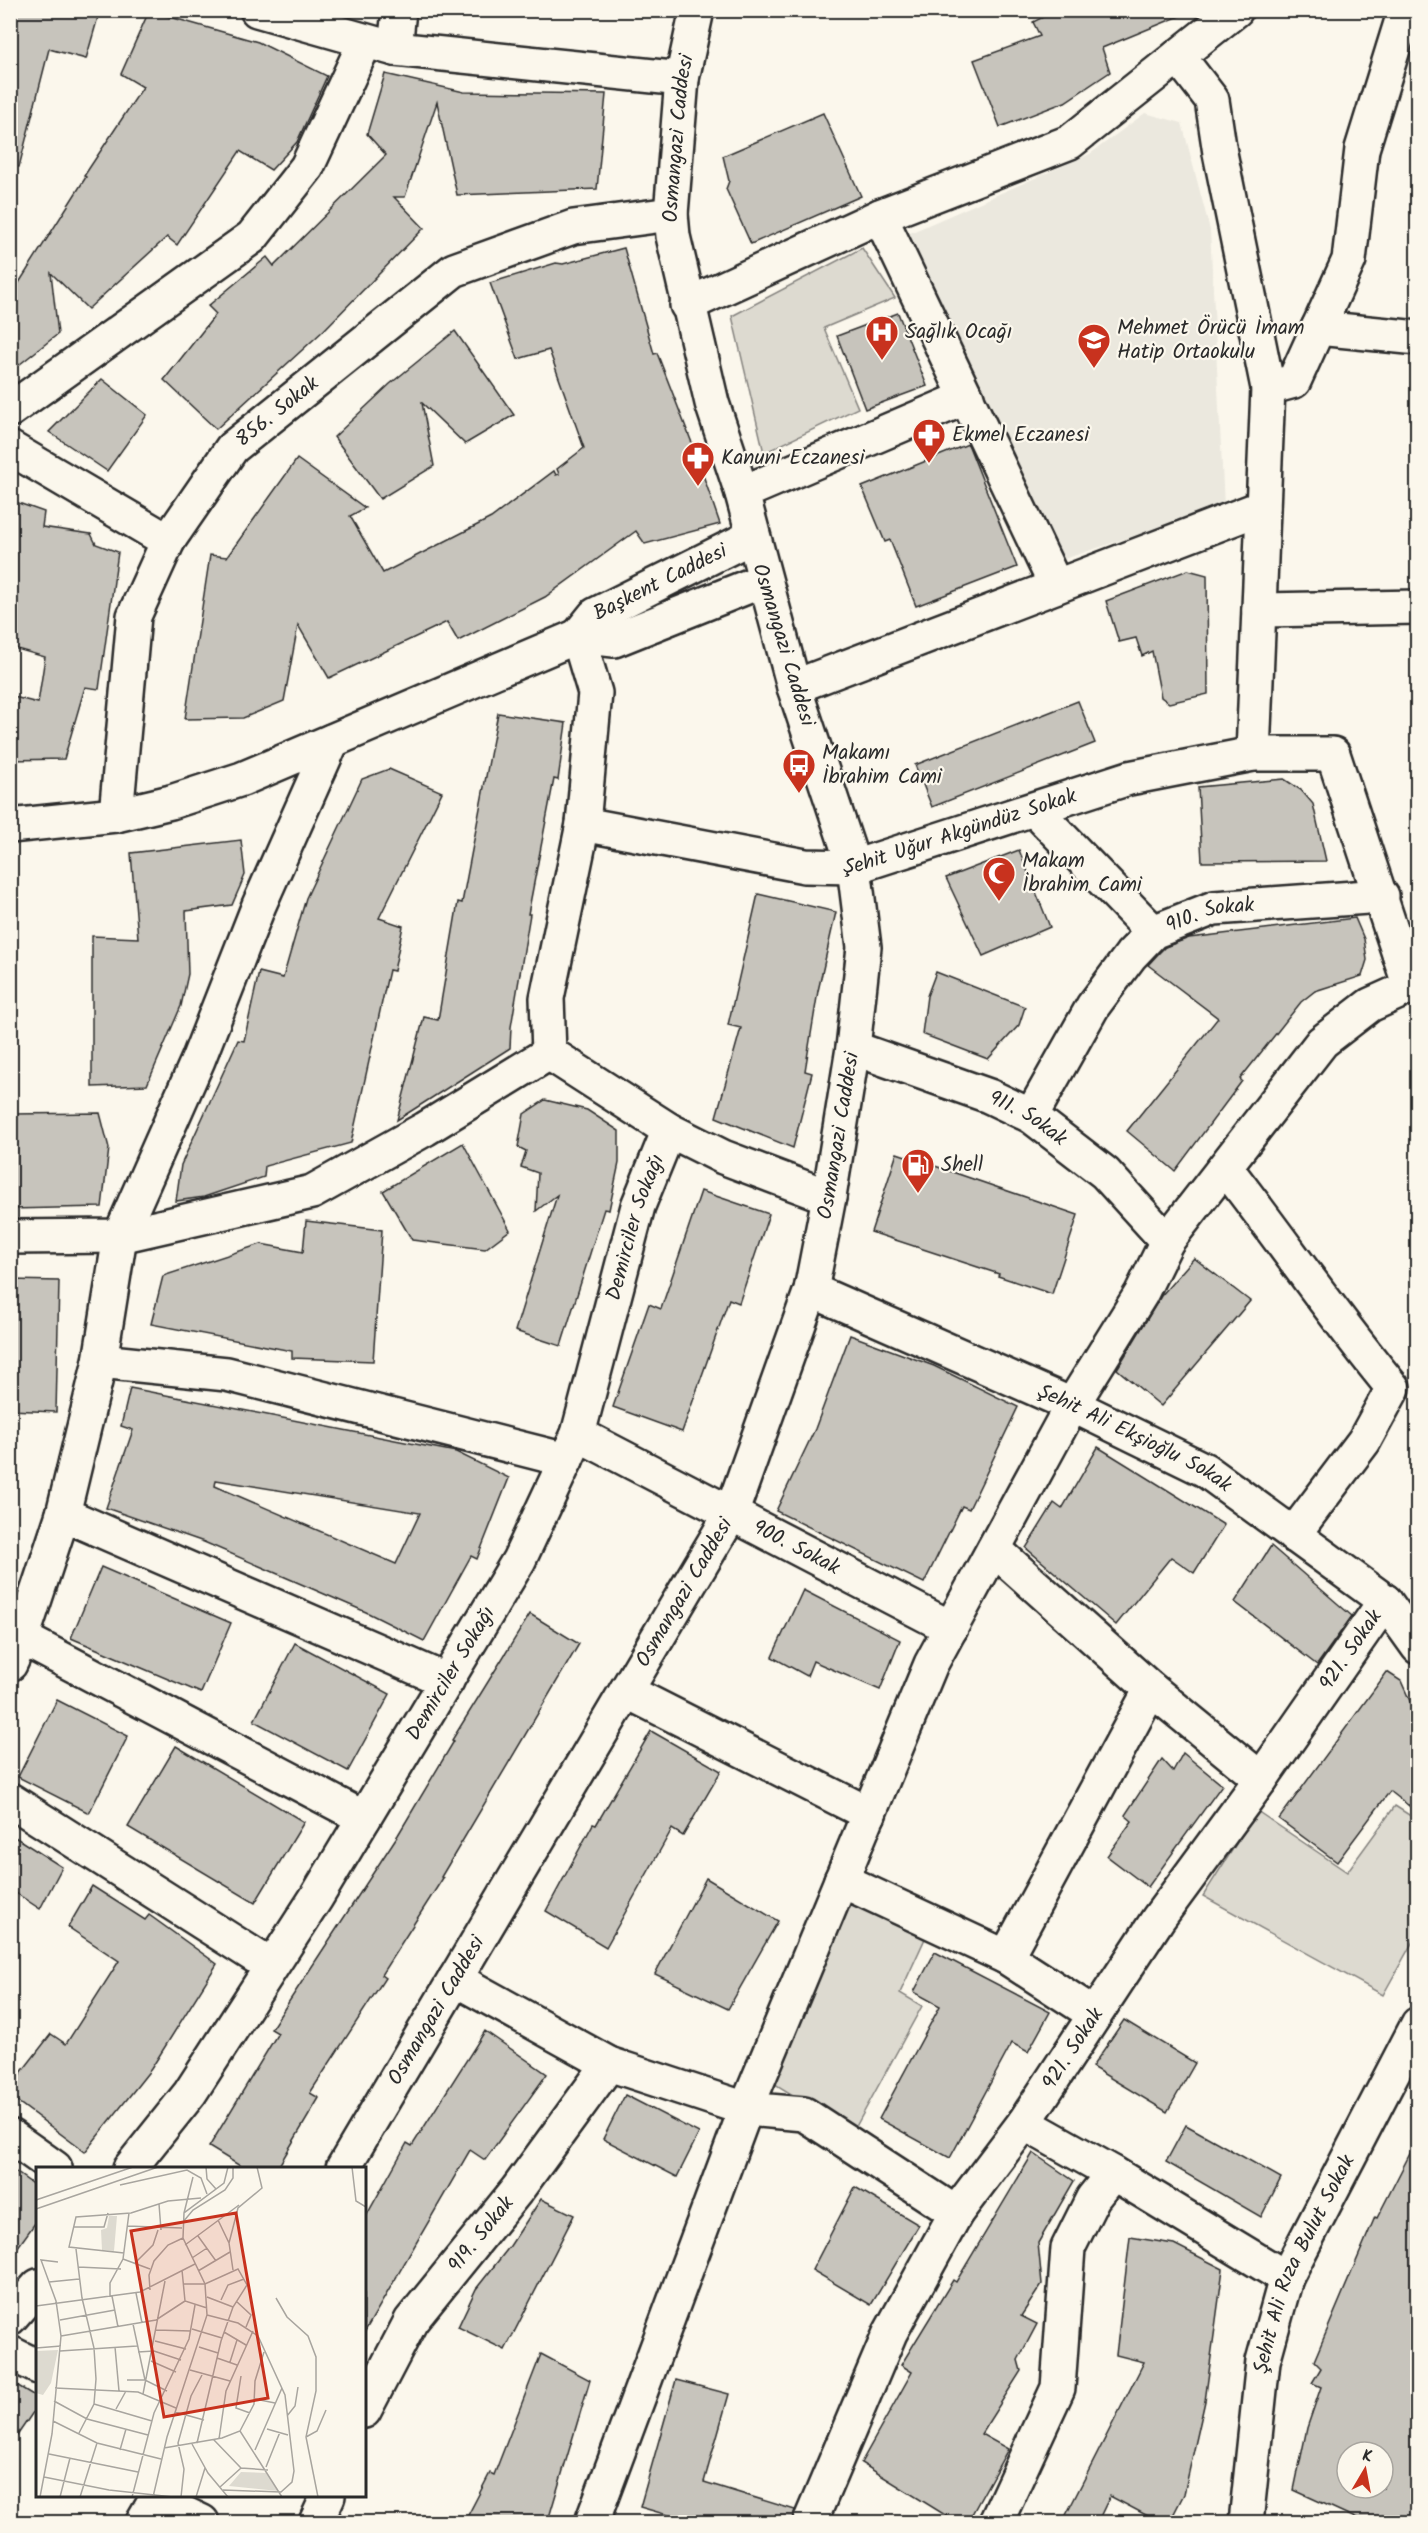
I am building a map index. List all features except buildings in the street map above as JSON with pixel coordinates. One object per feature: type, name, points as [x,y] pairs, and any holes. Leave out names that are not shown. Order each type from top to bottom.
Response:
[{"type":"street","points":[[257,10],[380,45],[682,79]]},
{"type":"street","points":[[10,410],[252,237],[307,167],[399,10]]},
{"type":"street","name":"Osmangazi Caddesi","points":[[344,2167],[731,1514],[811,1290],[829,1197],[853,1048],[864,947],[854,867],[794,687],[751,537],[742,493],[712,404],[673,236],[671,214],[682,79],[697,10]]},
{"type":"street","points":[[687,304],[880,216],[1070,142],[1236,10]]},
{"type":"street","points":[[1268,388],[1294,381],[1349,260],[1362,149],[1402,20],[1410,10]]},
{"type":"street","points":[[1178,56],[1212,100],[1222,165],[1268,388],[1253,754]]},
{"type":"street","name":"856. Sokak","points":[[116,815],[134,616],[168,540],[232,448],[454,270],[573,227],[671,214]]},
{"type":"street","points":[[880,216],[1056,586]]},
{"type":"street","points":[[1318,328],[1418,338]]},
{"type":"street","points":[[742,493],[967,397]]},
{"type":"street","points":[[10,448],[168,540]]},
{"type":"street","points":[[794,687],[1263,507]]},
{"type":"street","name":"Başkent Caddesi","points":[[578,636],[595,615],[751,537]]},
{"type":"street","points":[[10,826],[116,815],[171,802],[242,779],[578,636],[614,640],[764,579]]},
{"type":"street","points":[[1259,610],[1418,607]]},
{"type":"street","points":[[549,1053],[548,998],[583,824],[595,693],[578,636]]},
{"type":"street","points":[[332,741],[259,905],[198,1060],[120,1236],[100,1361],[63,1514],[14,1646],[364,1818]]},
{"type":"street","name":"Şehit Uğur Akgündüz Sokak","points":[[583,824],[805,866],[854,867],[1129,778],[1253,754],[1333,754],[1382,896]]},
{"type":"street","points":[[1035,810],[1153,932]]},
{"type":"street","points":[[592,2523],[746,2109],[931,1664],[1072,1405],[1141,1294],[1167,1241],[1322,1042],[1370,1005],[1410,987],[1382,896]]},
{"type":"street","name":"910. Sokak","points":[[1031,1116],[1093,1006],[1131,955],[1153,932],[1214,908],[1382,896]]},
{"type":"street","name":"911. Sokak","points":[[853,1048],[989,1096],[1031,1116],[1105,1173],[1167,1241]]},
{"type":"street","points":[[10,1237],[120,1236],[312,1192],[425,1129],[549,1053]]},
{"type":"street","points":[[549,1053],[669,1130],[723,1157],[829,1197]]},
{"type":"street","name":"Demirciler Sokağı","points":[[132,2167],[190,2092],[271,1966],[364,1818],[519,1560],[572,1447],[638,1206],[669,1130]]},
{"type":"street","points":[[1225,1167],[1293,1255],[1352,1339],[1393,1388],[1364,1440],[1293,1535]]},
{"type":"street","name":"Şehit Ali Ekşioğlu Sokak","points":[[811,1290],[1072,1405],[1206,1470],[1385,1600],[1418,1647]]},
{"type":"street","name":"900. Sokak","points":[[100,1361],[227,1374],[572,1447],[731,1514],[951,1628]]},
{"type":"street","points":[[63,1514],[447,1681]]},
{"type":"street","points":[[994,1549],[1151,1689],[1261,1779]]},
{"type":"street","name":"921. Sokak","points":[[810,2523],[890,2333],[956,2213],[1024,2123],[1158,1919],[1261,1779],[1385,1600]]},
{"type":"street","points":[[1006,1957],[1151,1689]]},
{"type":"street","points":[[626,1691],[869,1814]]},
{"type":"street","points":[[10,1800],[271,1966]]},
{"type":"street","points":[[841,1880],[1006,1957],[1094,2014]]},
{"type":"street","points":[[455,1979],[609,2064],[746,2109],[804,2114],[956,2213]]},
{"type":"street","name":"Şehit Ali Rıza Bulut Sokak","points":[[1254,2520],[1248,2492],[1263,2361],[1286,2278],[1418,2024]]},
{"type":"street","name":"919. Sokak","points":[[366,2407],[411,2321],[518,2190],[609,2064]]},
{"type":"street","points":[[1024,2123],[1113,2173],[1286,2278]]},
{"type":"street","points":[[10,2136],[52,2167]]},
{"type":"street","points":[[996,2523],[1058,2388],[1068,2248],[1093,2198],[1113,2173]]},
{"type":"street","points":[[10,2318],[36,2288]]},
{"type":"street","points":[[10,2353],[36,2366]]},
{"type":"street","points":[[316,2523],[328,2497]]},
{"type":"street","points":[[152,2506],[202,2523]]},
{"type":"shaded area","name":"Mehmet Örücü İmam Hatip Ortaokulu","points":[[1145,113],[1182,123],[1210,230],[1224,506],[1058,561],[910,233],[1090,154]]},
{"type":"shaded area","points":[[862,248],[895,298],[824,328],[858,408],[764,453],[732,316]]},
{"type":"shaded area","points":[[1395,1806],[1417,1820],[1417,1934],[1383,1995],[1203,1896],[1257,1811],[1347,1872]]},
{"type":"shaded area","points":[[846,1893],[928,1932],[900,1993],[922,2006],[853,2132],[770,2081]]},
{"type":"place","name":"Sağlık Ocağı","points":[[882,361]]},
{"type":"place","name":"Mehmet Örücü İmam Hatip Ortaokulu","points":[[1094,369]]},
{"type":"place","name":"Ekmel Eczanesi","points":[[929,464]]},
{"type":"place","name":"Kanuni Eczanesi","points":[[698,487]]},
{"type":"place","name":"Makamı İbrahim Cami","points":[[799,794]]},
{"type":"place","name":"Makam İbrahim Cami","points":[[999,902]]},
{"type":"place","name":"Shell","points":[[918,1194]]}]
